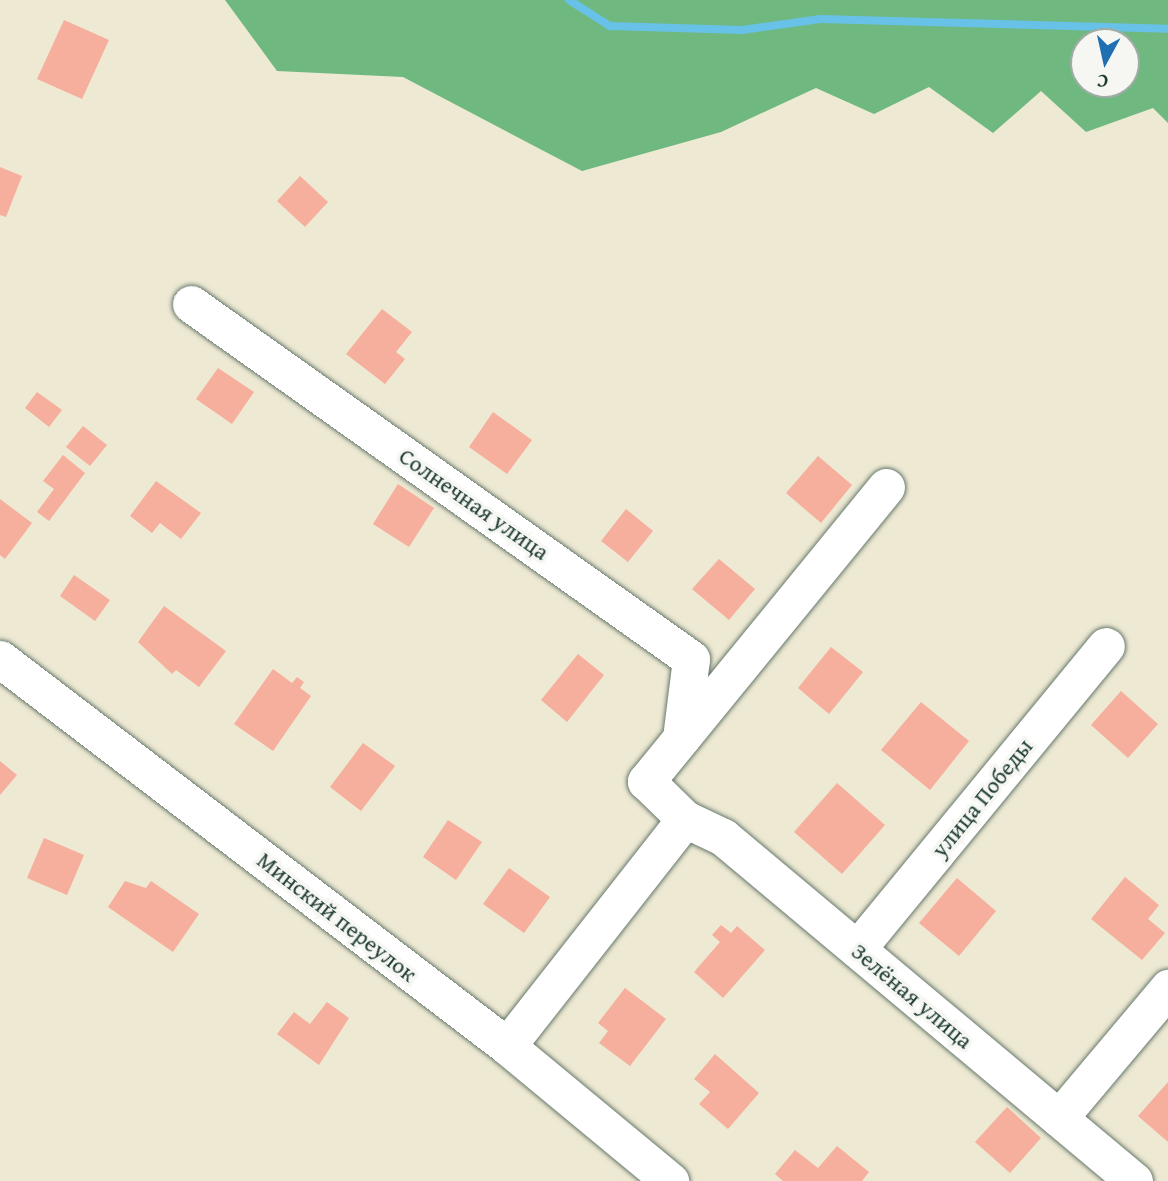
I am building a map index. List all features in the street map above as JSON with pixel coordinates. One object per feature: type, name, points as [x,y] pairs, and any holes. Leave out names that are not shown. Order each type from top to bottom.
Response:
[{"type":"street","name":"Солнечная улица","points":[[191,304],[691,659],[681,738]]},
{"type":"street","points":[[681,738],[886,487]]},
{"type":"street","name":"улица Победы","points":[[857,949],[1106,646]]},
{"type":"street","name":"Минский переулок","points":[[0,659],[507,1046],[670,1181]]},
{"type":"street","name":"Зелёная улица","points":[[681,738],[646,781],[685,819],[723,838],[1134,1181]]},
{"type":"street","points":[[507,1046],[685,819]]},
{"type":"street","points":[[1059,1118],[1168,988]]},
{"type":"green space","points":[[225,0],[1168,0],[1168,123],[1153,108],[1086,132],[1041,91],[993,133],[929,87],[874,114],[816,88],[721,132],[582,171],[403,77],[277,71]]},
{"type":"building","points":[[64,20],[109,40],[82,99],[37,79]]},
{"type":"building","points":[[0,167],[22,176],[6,217],[0,215]]},
{"type":"building","points":[[300,176],[328,202],[305,227],[277,201]]},
{"type":"building","points":[[382,309],[412,332],[396,352],[405,359],[385,384],[346,354]]},
{"type":"building","points":[[218,368],[254,392],[232,424],[196,399]]},
{"type":"building","points":[[37,392],[62,410],[49,427],[25,408]]},
{"type":"building","points":[[493,412],[532,440],[507,474],[469,447]]},
{"type":"building","points":[[83,426],[107,445],[90,466],[66,447]]},
{"type":"building","points":[[63,455],[85,473],[49,521],[37,512],[54,489],[43,481]]},
{"type":"building","points":[[818,456],[852,485],[821,523],[786,493]]},
{"type":"building","points":[[156,481],[201,513],[181,539],[160,523],[152,533],[130,516]]},
{"type":"building","points":[[398,484],[434,508],[409,547],[373,524]]},
{"type":"building","points":[[0,499],[32,523],[5,559],[0,555]]},
{"type":"building","points":[[626,509],[653,531],[628,562],[601,541]]},
{"type":"building","points":[[719,559],[755,589],[729,620],[692,589]]},
{"type":"building","points":[[74,575],[110,600],[95,621],[60,596]]},
{"type":"building","points":[[164,606],[226,651],[199,687],[176,670],[172,674],[138,642]]},
{"type":"building","points":[[831,647],[863,672],[829,714],[798,688]]},
{"type":"building","points":[[578,654],[604,675],[567,722],[541,700]]},
{"type":"building","points":[[273,669],[292,683],[297,677],[304,682],[300,688],[311,696],[273,751],[234,724]]},
{"type":"building","points":[[1121,691],[1158,724],[1128,758],[1091,725]]},
{"type":"building","points":[[921,702],[969,741],[930,790],[881,750]]},
{"type":"building","points":[[363,743],[395,766],[361,811],[330,787]]},
{"type":"building","points":[[0,761],[17,775],[0,795]]},
{"type":"building","points":[[837,783],[885,825],[842,874],[794,832]]},
{"type":"building","points":[[448,820],[482,842],[456,880],[423,857]]},
{"type":"building","points":[[44,838],[84,855],[67,895],[27,878]]},
{"type":"building","points":[[509,868],[550,897],[524,933],[483,904]]},
{"type":"building","points":[[1125,877],[1159,905],[1148,919],[1165,933],[1142,960],[1091,919]]},
{"type":"building","points":[[957,878],[996,911],[959,956],[919,923]]},
{"type":"building","points":[[125,881],[146,888],[151,881],[199,914],[173,952],[108,907]]},
{"type":"building","points":[[721,925],[731,933],[737,926],[765,950],[723,998],[694,972],[720,942],[712,935]]},
{"type":"building","points":[[625,988],[666,1019],[630,1066],[599,1043],[608,1031],[598,1023]]},
{"type":"building","points":[[327,1002],[349,1018],[319,1065],[277,1034],[294,1012],[310,1024]]},
{"type":"building","points":[[715,1054],[759,1093],[728,1129],[699,1104],[710,1092],[694,1079]]},
{"type":"building","points":[[1168,1082],[1168,1142],[1138,1116]]},
{"type":"building","points":[[1007,1107],[1041,1138],[1010,1173],[975,1142]]},
{"type":"building","points":[[837,1146],[869,1172],[862,1181],[783,1181],[775,1174],[795,1150],[818,1168]]},
{"type":"waterway","points":[[569,0],[610,26],[742,30],[820,19],[1168,29]]}]
